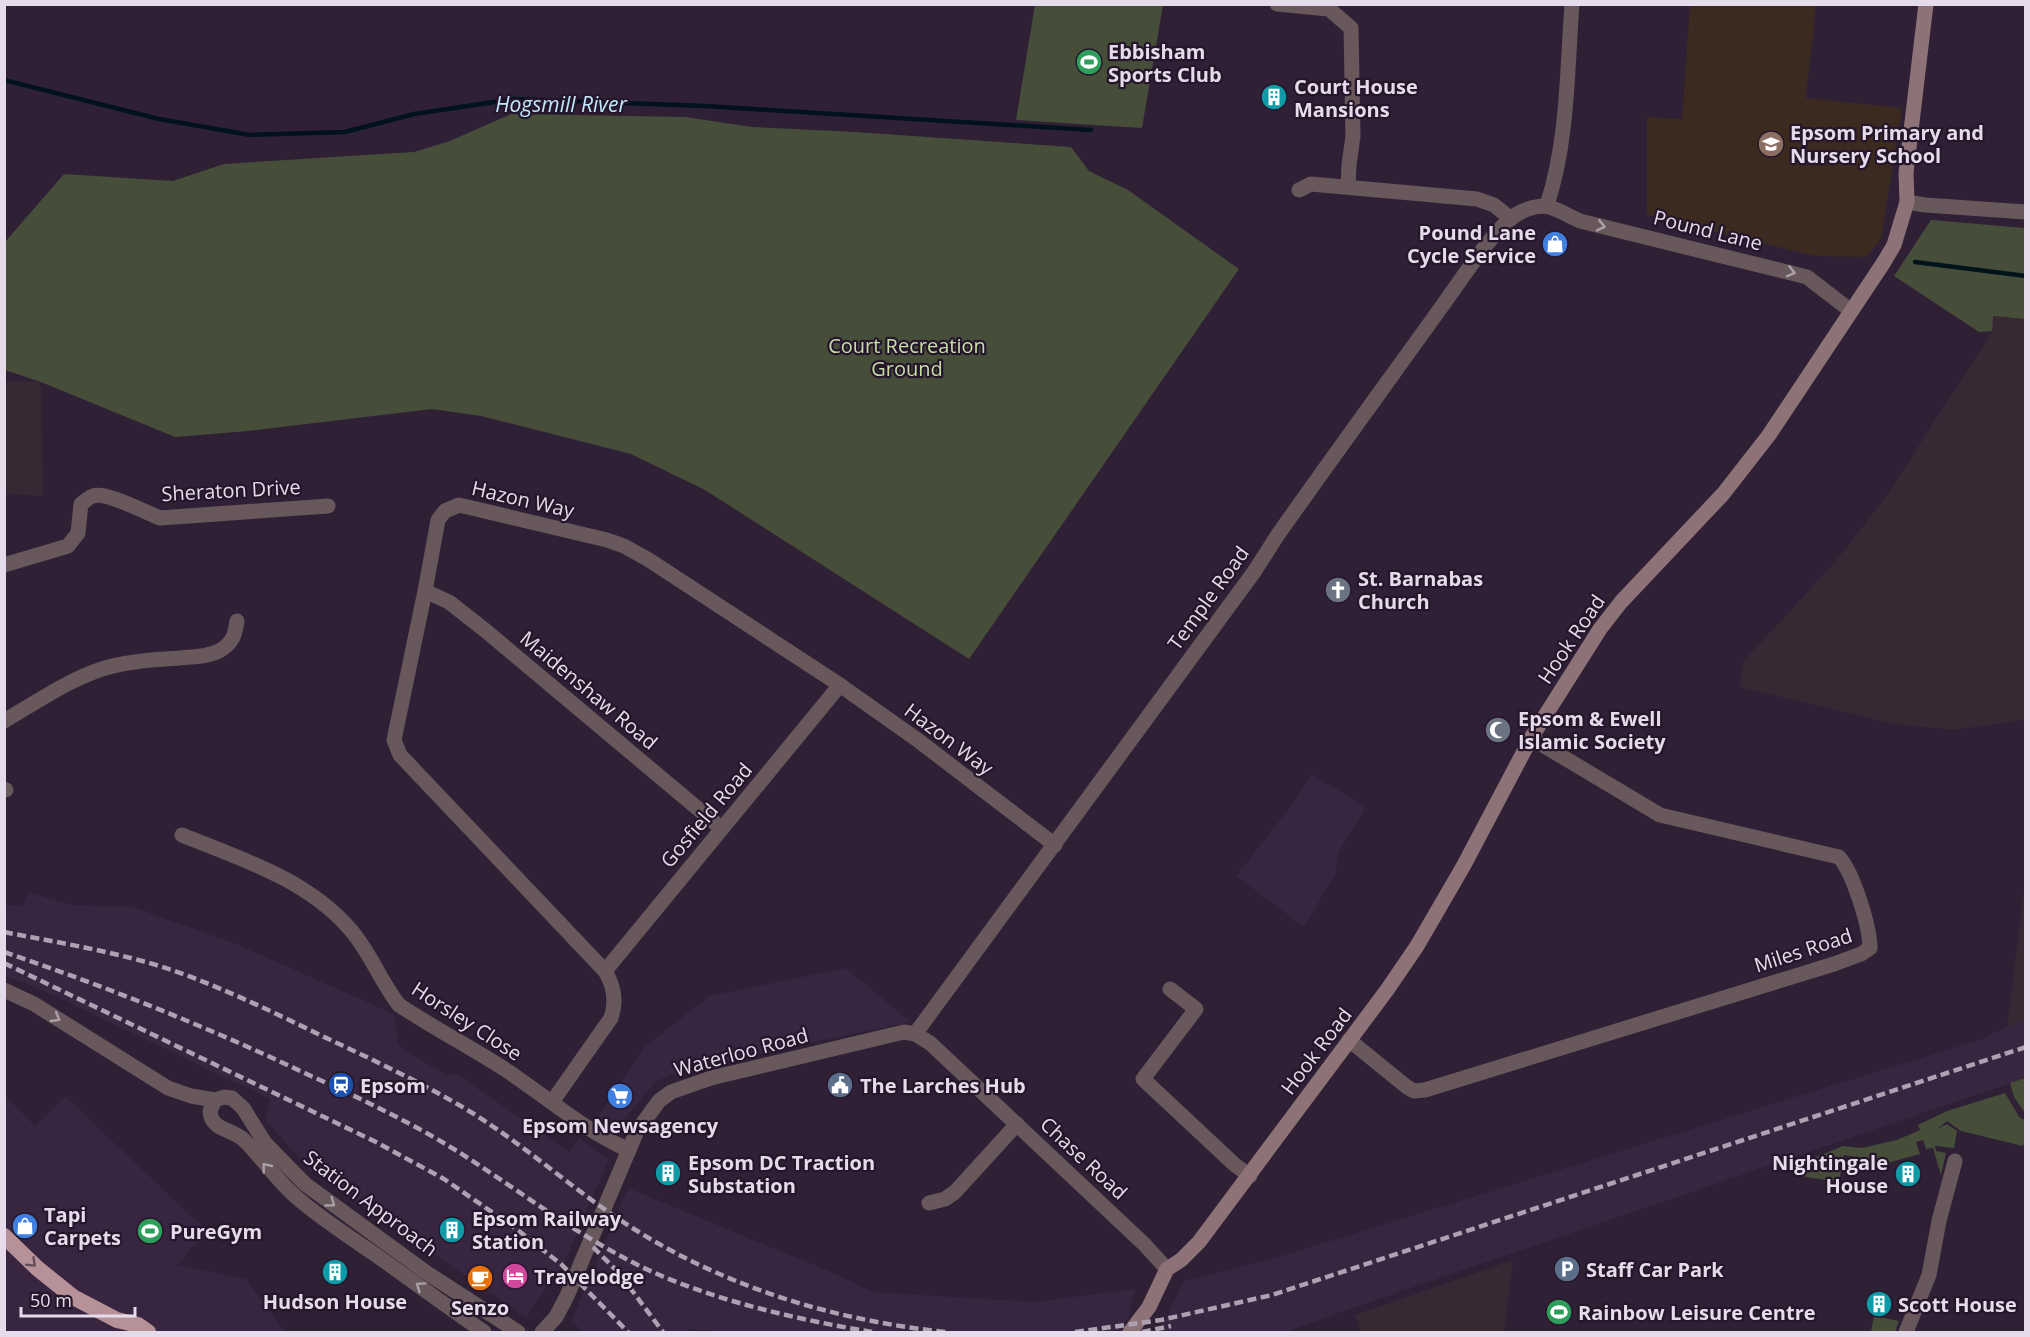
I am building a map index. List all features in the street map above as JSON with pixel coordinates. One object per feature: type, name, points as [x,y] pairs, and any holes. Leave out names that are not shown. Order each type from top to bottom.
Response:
[{"type":"highway","points":[[4,1236],[37,1268],[73,1297],[117,1320],[138,1325],[148,1332]]},
{"type":"main road","name":"Hook Road","points":[[1130,1332],[1149,1307],[1167,1269],[1181,1260],[1199,1242],[1250,1176],[1417,946],[1464,865],[1531,738],[1600,628],[1621,602],[1723,494],[1769,435],[1876,275],[1893,245],[1907,202],[1906,173],[1926,4]]},
{"type":"street","points":[[1278,4],[1329,9],[1352,28],[1353,136],[1348,187]]},
{"type":"street","points":[[1547,205],[1556,179],[1562,139],[1572,4]]},
{"type":"street","points":[[1299,190],[1311,184],[1477,199],[1494,206],[1510,218]]},
{"type":"street","points":[[1907,202],[2025,212]]},
{"type":"street","name":"Temple Road","points":[[915,1034],[1254,572],[1469,269],[1510,218],[1522,211],[1547,205]]},
{"type":"street","name":"Pound Lane","points":[[1547,205],[1580,221],[1807,277],[1851,311]]},
{"type":"street","name":"Sheraton Drive","points":[[4,565],[68,546],[78,533],[81,504],[93,496],[110,496],[159,518],[328,506]]},
{"type":"street","name":"Hazon Way","points":[[552,1102],[611,1018],[615,1008],[612,982],[400,755],[394,740],[438,520],[445,512],[459,505],[624,546],[840,685],[915,738],[1055,845]]},
{"type":"street","name":"Maidenshaw Road","points":[[425,591],[449,602],[486,631],[721,828]]},
{"type":"street","points":[[4,721],[68,684],[102,669],[150,660],[208,655],[218,652],[235,636],[237,621]]},
{"type":"street","name":"Gosfield Road","points":[[604,971],[840,685]]},
{"type":"street","name":"Miles Road","points":[[1349,1040],[1407,1087],[1414,1091],[1425,1090],[1834,964],[1861,954],[1870,948],[1868,932],[1851,877],[1839,857],[1660,815],[1531,738]]},
{"type":"street","name":"Horsley Close","points":[[182,835],[277,874],[320,900],[360,942],[386,988],[399,1005],[481,1054],[552,1102],[584,1127],[629,1150]]},
{"type":"street","points":[[1170,989],[1196,1009],[1143,1079],[1235,1165],[1250,1176]]},
{"type":"street","name":"Station Approach","points":[[4,990],[34,1004],[168,1088],[191,1096],[215,1100],[227,1097],[237,1102],[265,1143],[305,1184],[427,1273],[518,1332]]},
{"type":"street","name":"Waterloo Road","points":[[542,1332],[555,1317],[567,1296],[637,1131],[659,1101],[671,1092],[711,1078],[904,1032],[915,1034]]},
{"type":"street","name":"Chase Road","points":[[915,1034],[930,1043],[1017,1124],[1144,1244],[1167,1269]]},
{"type":"street","name":"Station Approach","points":[[215,1100],[210,1111],[213,1122],[218,1127],[239,1136],[295,1196],[326,1221],[484,1332]]},
{"type":"street","points":[[930,1203],[945,1199],[955,1192],[1017,1124]]},
{"type":"street","points":[[1906,1332],[1929,1275],[1939,1221],[1955,1161]]},
{"type":"shaded area","name":"Epsom Primary and Nursery School","points":[[1690,5],[1816,6],[1806,98],[1902,108],[1881,239],[1866,257],[1815,256],[1647,215],[1647,117],[1682,119]]},
{"type":"shaded area","points":[[1992,316],[2025,319],[2025,720],[1954,730],[1893,724],[1739,687],[1743,662],[1835,562],[1887,495],[1992,332]]},
{"type":"shaded area","points":[[4,381],[41,382],[43,496],[5,494]]},
{"type":"shaded area","points":[[1311,774],[1366,807],[1338,853],[1336,873],[1304,927],[1236,876],[1295,801]]},
{"type":"shaded area","points":[[2025,883],[2025,1021],[2007,1027]]},
{"type":"shaded area","points":[[28,892],[71,905],[133,907],[236,944],[394,1014],[398,1045],[447,1076],[456,1074],[569,1151],[579,1138],[609,1159],[565,1262],[526,1317],[309,1169],[266,1121],[270,1099],[40,989],[5,976],[5,905],[23,906]]},
{"type":"shaded area","points":[[846,968],[911,1022],[694,1067],[656,1081],[613,1133],[595,1121],[645,1047],[709,996]]},
{"type":"shaded area","points":[[2025,1021],[2025,1078],[1286,1332],[1159,1332],[1184,1281],[1275,1258],[1437,1208],[1979,1040]]},
{"type":"shaded area","points":[[4,1095],[35,1126],[65,1096],[207,1231],[177,1265],[246,1279],[285,1332],[5,1332]]},
{"type":"shaded area","points":[[628,1188],[843,1277],[872,1292],[1034,1302],[1135,1289],[1128,1317],[1120,1332],[728,1332],[687,1329],[689,1332],[585,1332],[571,1322]]},
{"type":"shaded area","points":[[1513,1260],[1504,1332],[1361,1332],[1355,1315]]},
{"type":"green space","name":"Ebbisham Sports Club","points":[[1035,5],[1163,5],[1142,128],[1016,120]]},
{"type":"green space","name":"Court Recreation Ground","points":[[511,114],[685,117],[752,127],[1071,147],[1089,171],[1128,190],[1239,269],[969,659],[705,490],[631,454],[481,416],[432,409],[248,431],[175,437],[41,382],[5,370],[5,242],[64,174],[173,181],[224,164],[414,152],[450,141]]},
{"type":"green space","points":[[1931,220],[2025,228],[2025,319],[1993,316],[1992,331],[1979,332],[1894,276]]},
{"type":"green space","points":[[2026,1078],[2025,1113],[2014,1097],[2010,1083]]},
{"type":"green space","points":[[2005,1093],[2020,1118],[2025,1120],[2023,1146],[1961,1131],[1947,1121],[1937,1129],[1947,1124],[1957,1131],[1954,1148],[1935,1146],[1936,1151],[1946,1153],[1941,1175],[1933,1148],[1926,1149],[1923,1140],[1916,1142],[1920,1154],[1880,1165],[1877,1161],[1844,1155],[1839,1182],[1806,1177],[1796,1172],[1797,1165],[1843,1146],[1862,1148],[1897,1140],[1920,1130],[1918,1125],[1947,1111]]},
{"type":"green space","points":[[1874,1316],[1899,1321],[1895,1332],[1871,1332]]},
{"type":"waterway","name":"Hogsmill River","points":[[4,80],[159,119],[250,135],[345,132],[414,114],[514,99],[705,106],[1091,130]]},
{"type":"waterway","name":"Hogsmill River","points":[[1915,262],[2026,276]]},
{"type":"railway","points":[[4,932],[89,948],[172,970],[247,1000],[390,1068],[480,1118],[620,1220],[657,1243],[736,1281],[776,1296],[860,1319],[946,1332]]},
{"type":"railway","points":[[4,952],[121,994],[197,1025],[367,1102],[448,1145],[592,1240],[646,1269],[676,1282],[741,1304],[872,1332]]},
{"type":"railway","points":[[4,963],[376,1142],[444,1179],[515,1228],[562,1265],[628,1332]]},
{"type":"railway","points":[[1075,1332],[1161,1320],[1272,1295],[2026,1047]]},
{"type":"railway","points":[[593,1247],[619,1273],[663,1332]]},
{"type":"railway","points":[[1142,1332],[1171,1326]]},
{"type":"place","name":"Ebbisham Sports Club","points":[[1089,62]]},
{"type":"place","name":"Court House Mansions","points":[[1274,97]]},
{"type":"place","name":"Epsom Primary and Nursery School","points":[[1771,144]]},
{"type":"place","name":"Pound Lane Cycle Service","points":[[1555,244]]},
{"type":"place","name":"St. Barnabas Church","points":[[1338,590]]},
{"type":"place","name":"Epsom & Ewell Islamic Society","points":[[1498,730]]},
{"type":"place","name":"Epsom","points":[[341,1085]]},
{"type":"place","name":"The Larches Hub","points":[[840,1085]]},
{"type":"place","name":"Epsom Newsagency","points":[[620,1096]]},
{"type":"place","name":"Epsom DC Traction Substation","points":[[668,1173]]},
{"type":"place","name":"Nightingale House","points":[[1908,1174]]},
{"type":"place","name":"Tapi Carpets","points":[[25,1226]]},
{"type":"place","name":"Epsom Railway Station","points":[[452,1230]]},
{"type":"place","name":"PureGym","points":[[150,1231]]},
{"type":"place","name":"Staff Car Park","points":[[1567,1269]]},
{"type":"place","name":"Hudson House","points":[[335,1272]]},
{"type":"place","name":"Travelodge","points":[[515,1276]]},
{"type":"place","name":"Senzo","points":[[480,1278]]},
{"type":"place","name":"Scott House","points":[[1879,1304]]},
{"type":"place","name":"Rainbow Leisure Centre","points":[[1559,1312]]}]
